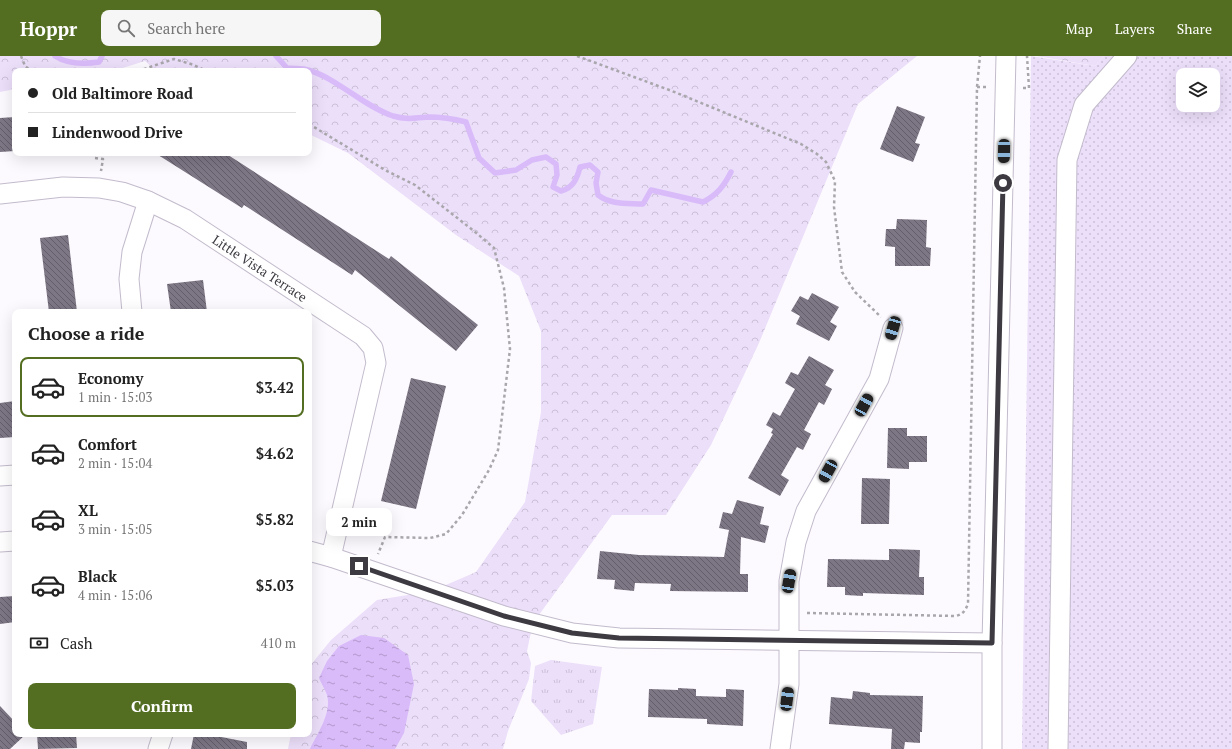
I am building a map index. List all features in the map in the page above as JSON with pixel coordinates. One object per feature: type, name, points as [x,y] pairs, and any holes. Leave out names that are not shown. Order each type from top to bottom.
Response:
[{"type":"street","points":[[992,749],[992,643],[1006,56]]},
{"type":"street","points":[[1058,749],[1067,160],[1084,105],[1127,56]]},
{"type":"street","name":"Little Vista Terrace","points":[[0,194],[63,188],[99,188],[122,192],[148,201],[185,219],[363,336],[373,348],[376,363],[331,557]]},
{"type":"street","points":[[132,309],[128,279],[132,252],[148,201]]},
{"type":"street","points":[[780,749],[789,684],[789,581],[796,542],[806,511],[879,379],[893,328]]},
{"type":"street","points":[[0,476],[12,475]]},
{"type":"street","points":[[0,542],[12,541]]},
{"type":"street","points":[[312,552],[504,616],[572,633],[619,638],[992,643]]},
{"type":"street","points":[[158,749],[163,737]]},
{"type":"path","points":[[21,56],[27,68]]},
{"type":"path","points":[[577,56],[672,91],[794,141],[817,154],[826,162],[835,181],[834,207],[842,272],[855,292],[893,328]]},
{"type":"path","points":[[789,614],[956,616],[962,615],[966,610],[968,604],[977,87],[980,56]]},
{"type":"path","points":[[147,68],[174,59],[200,68]]},
{"type":"path","points":[[312,126],[385,170],[415,185],[474,231],[494,248],[504,288],[510,349],[498,450],[489,470],[462,515],[446,534],[430,538],[385,537],[373,571]]},
{"type":"green space","points":[[0,56],[917,56],[858,104],[759,343],[711,445],[666,515],[612,515],[533,623],[527,651],[531,663],[529,679],[508,731],[503,749],[288,749],[290,737],[312,737],[312,663],[331,640],[377,600],[432,591],[476,572],[525,502],[541,412],[541,331],[519,276],[456,235],[348,153],[312,135],[312,68],[153,68],[145,61],[123,68],[12,68],[12,90],[0,92]]},
{"type":"green space","points":[[1031,56],[1095,66],[1104,56],[1232,56],[1232,749],[1022,749]]},
{"type":"green space","points":[[1036,56],[1104,56],[1095,66]]},
{"type":"green space","points":[[551,660],[602,667],[593,724],[561,735],[531,701],[535,666]]},
{"type":"water","points":[[361,635],[384,638],[408,655],[414,684],[404,733],[395,749],[310,749],[326,716],[328,702],[327,695],[319,678],[327,661],[339,646]]},
{"type":"building","points":[[897,106],[925,117],[915,143],[920,144],[913,162],[880,149]]},
{"type":"building","points":[[12,117],[12,151],[0,152],[0,118]]},
{"type":"building","points":[[160,156],[230,156],[389,259],[391,256],[478,325],[456,351],[355,270],[352,275],[244,205],[242,208]]},
{"type":"building","points":[[897,219],[927,220],[926,247],[931,248],[930,266],[895,266],[895,247],[885,246],[886,229],[896,229]]},
{"type":"building","points":[[68,235],[77,309],[49,309],[40,238]]},
{"type":"building","points":[[203,280],[207,309],[171,309],[167,284]]},
{"type":"building","points":[[812,293],[839,307],[830,322],[837,326],[829,341],[796,324],[800,316],[791,311],[800,296],[808,300]]},
{"type":"building","points":[[809,356],[834,370],[825,385],[832,389],[824,405],[819,402],[804,430],[811,434],[803,450],[797,447],[781,475],[789,480],[780,496],[748,478],[773,434],[771,433],[773,429],[766,425],[773,412],[780,416],[795,389],[785,383],[791,372],[798,375]]},
{"type":"building","points":[[411,378],[446,386],[416,509],[381,501]]},
{"type":"building","points":[[12,401],[12,437],[0,438],[0,403]]},
{"type":"building","points":[[888,428],[907,428],[907,436],[927,436],[927,462],[909,462],[909,469],[887,468]]},
{"type":"building","points":[[862,478],[890,479],[889,524],[861,524]]},
{"type":"building","points":[[737,500],[764,507],[760,524],[769,526],[765,543],[741,537],[740,574],[748,574],[748,592],[670,591],[671,584],[635,583],[634,591],[614,589],[615,580],[597,579],[600,551],[639,555],[724,557],[729,530],[719,528],[723,512],[732,514]]},
{"type":"building","points":[[889,549],[920,550],[919,577],[924,577],[924,595],[863,593],[863,596],[845,595],[845,587],[827,587],[828,559],[889,560]]},
{"type":"building","points":[[12,596],[12,622],[0,624],[0,597]]},
{"type":"building","points":[[678,688],[696,689],[696,696],[726,697],[726,689],[744,690],[743,726],[707,724],[707,719],[648,717],[649,689],[678,690]]},
{"type":"building","points":[[853,691],[870,693],[870,695],[923,696],[922,732],[920,732],[920,743],[905,742],[904,749],[891,749],[892,729],[829,724],[831,697],[852,699]]},
{"type":"building","points":[[0,706],[12,719],[12,737],[23,737],[10,749],[0,749]]},
{"type":"building","points":[[37,737],[76,737],[77,748],[38,749]]},
{"type":"building","points":[[193,737],[221,737],[247,742],[247,749],[191,749]]},
{"type":"waterway","points":[[55,56],[65,61],[82,63],[99,62],[102,56]]},
{"type":"waterway","points":[[276,56],[287,68]]},
{"type":"waterway","points":[[312,71],[340,85],[371,106],[393,116],[407,118],[438,117],[466,122],[479,158],[495,173],[516,170],[532,160],[546,157],[556,164],[557,175],[553,187],[561,191],[569,188],[574,182],[580,167],[590,165],[598,172],[596,183],[598,195],[614,202],[643,204],[651,190],[703,202],[720,190],[731,172]]},
{"type":"route","points":[[359,566],[504,616],[572,633],[619,638],[992,643],[1003,183]]}]
